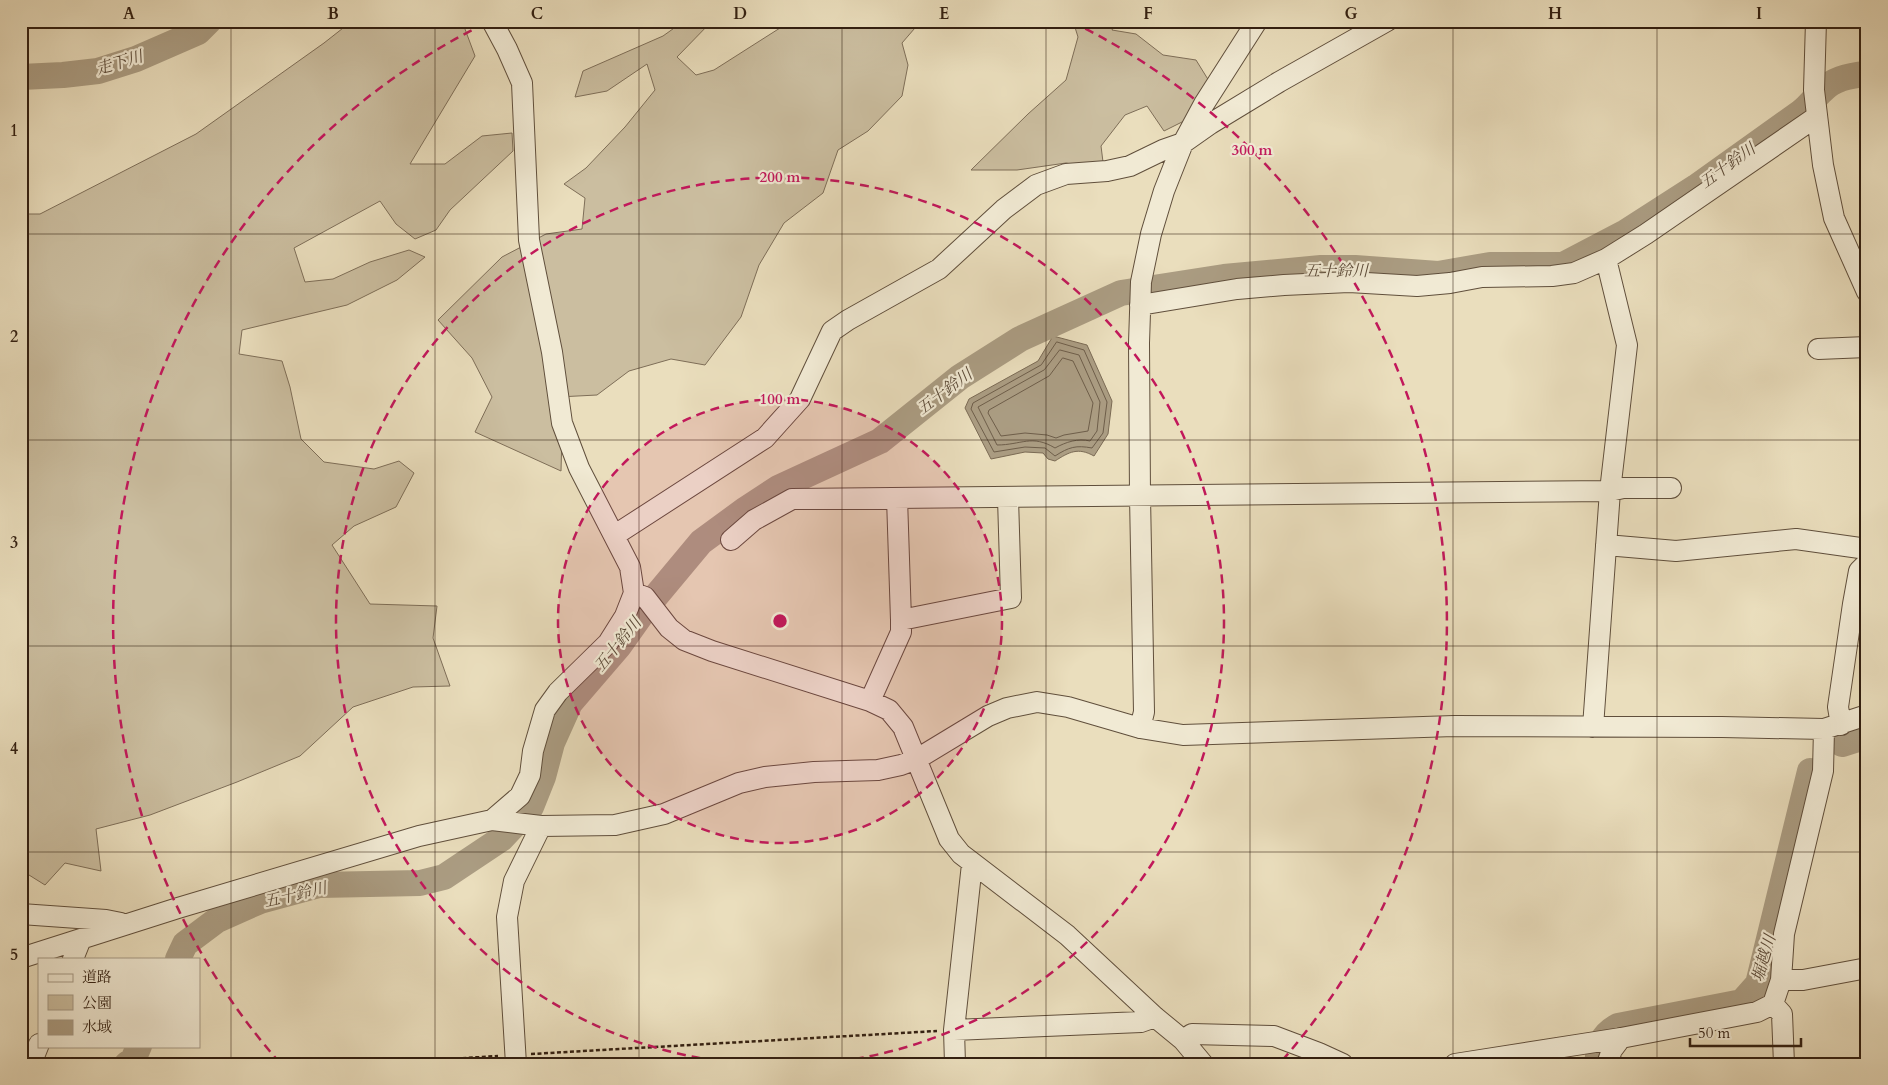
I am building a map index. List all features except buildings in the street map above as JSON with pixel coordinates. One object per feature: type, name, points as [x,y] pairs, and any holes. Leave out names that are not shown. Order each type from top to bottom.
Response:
[{"type":"street","points":[[492,21],[522,83],[530,240],[552,352],[562,423],[579,468],[615,535],[645,601],[669,628],[684,640],[870,701],[888,710],[903,727],[949,838],[961,854],[1068,935],[1155,1017],[1183,1040],[1203,1064]]},
{"type":"street","points":[[1140,728],[1144,712],[1140,496],[1140,295],[1159,208],[1183,143],[1204,104],[1258,21]]},
{"type":"street","points":[[615,535],[766,438],[800,399],[832,331],[939,269],[1004,209],[1036,185],[1066,174],[1107,171],[1130,166],[1163,150],[1183,143],[1210,124],[1279,82],[1387,21]]},
{"type":"street","points":[[1816,21],[1814,90],[1823,165],[1834,218],[1867,292]]},
{"type":"street","points":[[1140,295],[1349,282],[1417,286],[1450,283],[1482,277],[1552,276],[1574,273],[1606,259],[1654,228],[1816,113]]},
{"type":"street","points":[[1593,727],[1610,491],[1627,345],[1606,259]]},
{"type":"street","points":[[1818,349],[1867,347]]},
{"type":"street","points":[[731,540],[754,520],[792,499],[1610,491],[1623,488],[1671,488]]},
{"type":"street","points":[[870,701],[901,632],[897,498]]},
{"type":"street","points":[[901,620],[1011,598],[1008,498]]},
{"type":"street","points":[[1606,544],[1676,551],[1796,539],[1867,549]]},
{"type":"street","points":[[1455,1064],[1606,1040],[1757,1012],[1773,1004],[1780,980],[1784,934],[1838,707],[1859,571],[1867,563]]},
{"type":"street","points":[[498,821],[520,796],[530,775],[537,732],[545,710],[558,692],[608,643],[626,616],[645,601]]},
{"type":"street","points":[[21,958],[419,836],[498,821],[535,826],[615,825],[664,814],[739,784],[765,777],[814,772],[878,770],[901,765],[917,759],[938,744],[988,716],[1007,708],[1037,702],[1068,707],[1140,728],[1184,735],[1414,727],[1832,727],[1867,715]]},
{"type":"street","points":[[516,1060],[506,917],[514,881],[535,826]]},
{"type":"street","points":[[955,1064],[954,1030],[972,864]]},
{"type":"street","points":[[21,914],[106,920],[127,924]]},
{"type":"street","points":[[73,958],[81,939]]},
{"type":"street","points":[[1780,980],[1803,980],[1867,968]]},
{"type":"street","points":[[1773,1004],[1782,1014],[1784,1064]]},
{"type":"street","points":[[954,1030],[1141,1022],[1155,1017]]},
{"type":"street","points":[[1183,1040],[1192,1034],[1274,1036],[1319,1052],[1343,1064]]},
{"type":"street","points":[[1606,1040],[1612,1050],[1607,1064]]},
{"type":"street","points":[[31,1064],[38,1046]]},
{"type":"path","points":[[364,1064],[516,1060],[954,1030]]},
{"type":"green space","points":[[352,21],[462,21],[475,56],[410,164],[445,164],[482,136],[512,133],[513,151],[450,210],[436,230],[415,239],[396,224],[380,201],[294,248],[305,282],[333,279],[370,262],[409,250],[425,257],[397,280],[347,305],[242,330],[239,354],[282,361],[290,387],[301,439],[324,462],[374,469],[399,461],[414,473],[396,507],[354,526],[332,545],[370,604],[437,606],[433,638],[450,686],[413,687],[353,707],[300,756],[150,815],[96,829],[101,871],[65,863],[45,885],[21,870],[21,214],[40,214],[196,134]]},
{"type":"green space","points":[[684,21],[712,21],[677,57],[696,75],[714,70],[791,21],[921,21],[902,43],[908,65],[902,96],[868,131],[838,150],[823,193],[784,223],[759,265],[741,317],[705,365],[671,359],[629,371],[597,395],[558,397],[562,433],[561,471],[475,432],[492,397],[472,358],[438,320],[502,257],[546,234],[582,229],[585,198],[564,184],[586,168],[625,127],[655,90],[647,64],[607,91],[575,97],[583,71],[663,36]]},
{"type":"green space","points":[[1073,21],[1116,21],[1112,30],[1136,34],[1163,55],[1196,60],[1209,81],[1190,118],[1164,131],[1147,106],[1125,115],[1101,146],[1104,170],[1066,163],[1017,170],[971,170],[1066,80],[1078,37]]},
{"type":"water","points":[[1053,336],[1087,345],[1112,401],[1108,434],[1094,456],[1078,451],[1065,455],[1055,461],[1048,459],[1043,453],[1025,452],[991,459],[965,408],[969,399],[1038,361]]},
{"type":"waterway","name":"走下川","points":[[21,77],[98,71],[136,59],[198,32],[209,21]]},
{"type":"waterway","name":"五十鈴川","points":[[178,958],[185,944],[217,920],[260,901],[319,885],[420,883],[444,877],[501,839],[531,807],[543,777],[552,743],[570,703],[619,646],[646,608],[701,542],[778,488],[880,441],[960,377],[1020,339],[1121,293],[1224,277],[1321,268],[1355,268],[1438,274],[1490,265],[1563,265],[1626,232],[1696,187],[1801,112],[1827,86],[1837,80],[1867,74]]},
{"type":"waterway","name":"堀越川","points":[[1842,744],[1867,736]]},
{"type":"waterway","name":"堀越川","points":[[1597,1064],[1604,1037],[1618,1026],[1742,1002],[1758,984],[1810,771]]},
{"type":"waterway","name":"五十鈴川","points":[[127,1064],[133,1060],[138,1048]]}]
